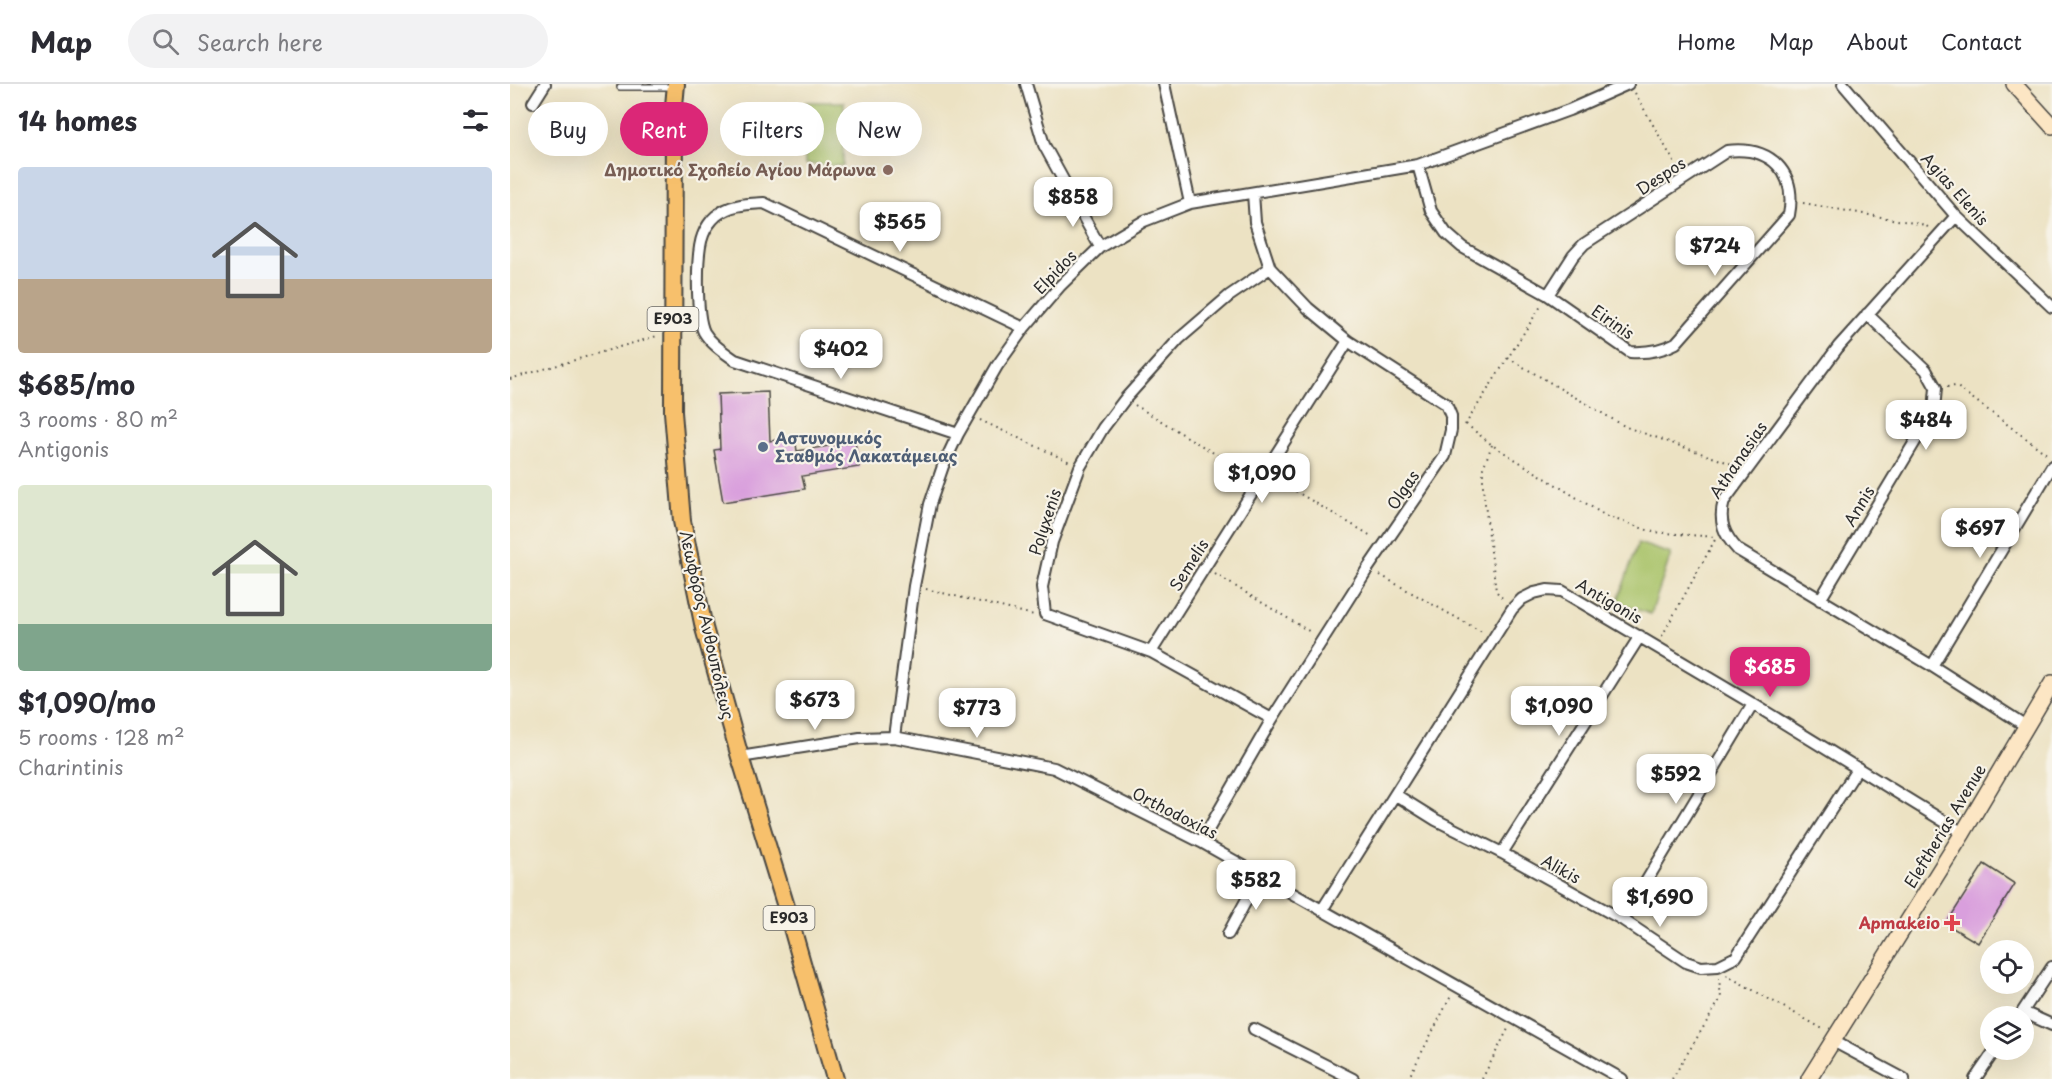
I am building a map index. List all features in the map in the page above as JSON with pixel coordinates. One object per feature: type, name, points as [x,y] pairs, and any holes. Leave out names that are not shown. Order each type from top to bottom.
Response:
[{"type":"main road","points":[[2014,84],[2049,118]]},
{"type":"main road","name":"Λεωφόρος Ανθουπόλεως","points":[[676,86],[674,106],[673,412],[682,521],[704,628],[835,1079]]},
{"type":"main road","name":"Eleftherias Avenue","points":[[1809,1079],[1963,833],[2052,683]]},
{"type":"street","points":[[534,102],[545,84]]},
{"type":"street","points":[[1026,84],[1044,145],[1100,247]]},
{"type":"street","points":[[1164,84],[1190,202]]},
{"type":"street","name":"Elpidos","points":[[894,737],[914,586],[930,504],[943,466],[958,434],[997,366],[1024,328],[1060,286],[1100,247],[1144,221],[1190,202],[1418,165],[1569,110],[1629,84]]},
{"type":"street","name":"Agias Elenis","points":[[1843,84],[1956,216],[2052,307]]},
{"type":"street","name":"Despos","points":[[1548,295],[1572,256],[1584,244],[1727,151],[1743,149],[1763,153],[1777,163],[1785,174],[1792,201]]},
{"type":"street","name":"Eirinis","points":[[1418,165],[1431,211],[1446,233],[1462,247],[1548,295],[1630,352],[1641,353],[1664,349],[1676,343],[1789,215],[1792,201]]},
{"type":"street","points":[[1253,193],[1256,222],[1270,268],[1308,308],[1348,341],[1446,404],[1451,416],[1451,430]]},
{"type":"street","points":[[958,434],[735,360],[714,344],[704,331],[699,315],[699,253],[703,234],[715,216],[736,205],[764,203],[1024,328]]},
{"type":"street","name":"Athanasias","points":[[1956,216],[1839,346],[1725,501],[1721,513],[1727,538],[1738,550],[1932,666],[2026,726]]},
{"type":"street","name":"Polyxenis","points":[[1045,614],[1042,587],[1052,542],[1080,467],[1103,428],[1125,399],[1179,339],[1229,296],[1270,268]]},
{"type":"street","points":[[1867,315],[1926,370],[1936,388]]},
{"type":"street","name":"Semelis","points":[[1151,652],[1348,341]]},
{"type":"street","name":"Annis","points":[[1820,600],[1934,410],[1936,388]]},
{"type":"street","name":"Olgas","points":[[1201,842],[1272,719],[1322,639],[1445,456],[1451,430]]},
{"type":"street","points":[[1932,666],[2052,466]]},
{"type":"street","name":"Antigonis","points":[[1322,910],[1512,609],[1522,599],[1546,590],[1562,591],[1640,636],[1963,833]]},
{"type":"street","points":[[1045,614],[1151,652],[1272,719]]},
{"type":"street","points":[[1502,853],[1640,636]]},
{"type":"street","points":[[1623,920],[1753,704]]},
{"type":"street","name":"Orthodoxias","points":[[740,757],[860,738],[894,737],[1054,768],[1201,842],[1622,1079]]},
{"type":"street","points":[[1718,966],[1736,957],[1858,768]]},
{"type":"street","name":"Alikis","points":[[1396,795],[1436,820],[1502,853],[1623,920],[1686,962],[1701,967],[1718,966]]},
{"type":"street","points":[[1228,934],[1260,875]]},
{"type":"street","points":[[2027,1006],[2052,967]]},
{"type":"street","points":[[2034,1019],[2052,1025]]},
{"type":"street","points":[[1254,1029],[1350,1078]]},
{"type":"street","points":[[1834,1038],[1904,1079]]},
{"type":"street","points":[[1975,1079],[1988,1060]]},
{"type":"lane","points":[[620,87],[676,86]]},
{"type":"path","points":[[1629,84],[1684,179]]},
{"type":"path","points":[[1792,201],[1925,225],[1938,235]]},
{"type":"path","points":[[1451,430],[1466,424],[1548,295]]},
{"type":"path","points":[[510,379],[673,331]]},
{"type":"path","points":[[1508,358],[1626,427],[1748,469]]},
{"type":"path","points":[[1936,388],[1956,386],[2052,458]]},
{"type":"path","points":[[1125,399],[1384,544]]},
{"type":"path","points":[[970,415],[1080,467]]},
{"type":"path","points":[[1466,424],[1492,445],[1606,516],[1653,532],[1716,537],[1656,646]]},
{"type":"path","points":[[1492,445],[1483,468],[1483,488],[1496,591],[1512,609]]},
{"type":"path","points":[[1204,568],[1322,639]]},
{"type":"path","points":[[1368,568],[1492,638]]},
{"type":"path","points":[[914,586],[1035,616],[1045,614]]},
{"type":"path","points":[[1718,966],[1730,978],[1834,1038]]},
{"type":"path","points":[[1672,1079],[1721,998],[1718,966]]},
{"type":"path","points":[[1408,1079],[1456,986]]},
{"type":"path","points":[[1482,1079],[1514,1018]]},
{"type":"green space","points":[[824,102],[836,102],[836,156],[843,156],[843,166],[805,164],[805,156],[824,156]]},
{"type":"green space","points":[[1638,543],[1671,554],[1651,614],[1617,603]]},
{"type":"building","name":"Αστυνομικός Σταθμός Λακατάμειας","points":[[768,392],[770,441],[795,437],[797,451],[855,442],[859,467],[802,476],[805,489],[723,502],[714,450],[720,449],[718,394]]},
{"type":"building","points":[[1984,864],[2015,884],[1978,943],[1946,924]]},
{"type":"place","name":"Δημοτικό Σχολείο Αγίου Μάρωνα","points":[[888,170]]},
{"type":"place","name":"Αστυνομικός Σταθμός Λακατάμειας","points":[[763,447]]},
{"type":"place","name":"Apmakeio","points":[[1952,923]]}]
